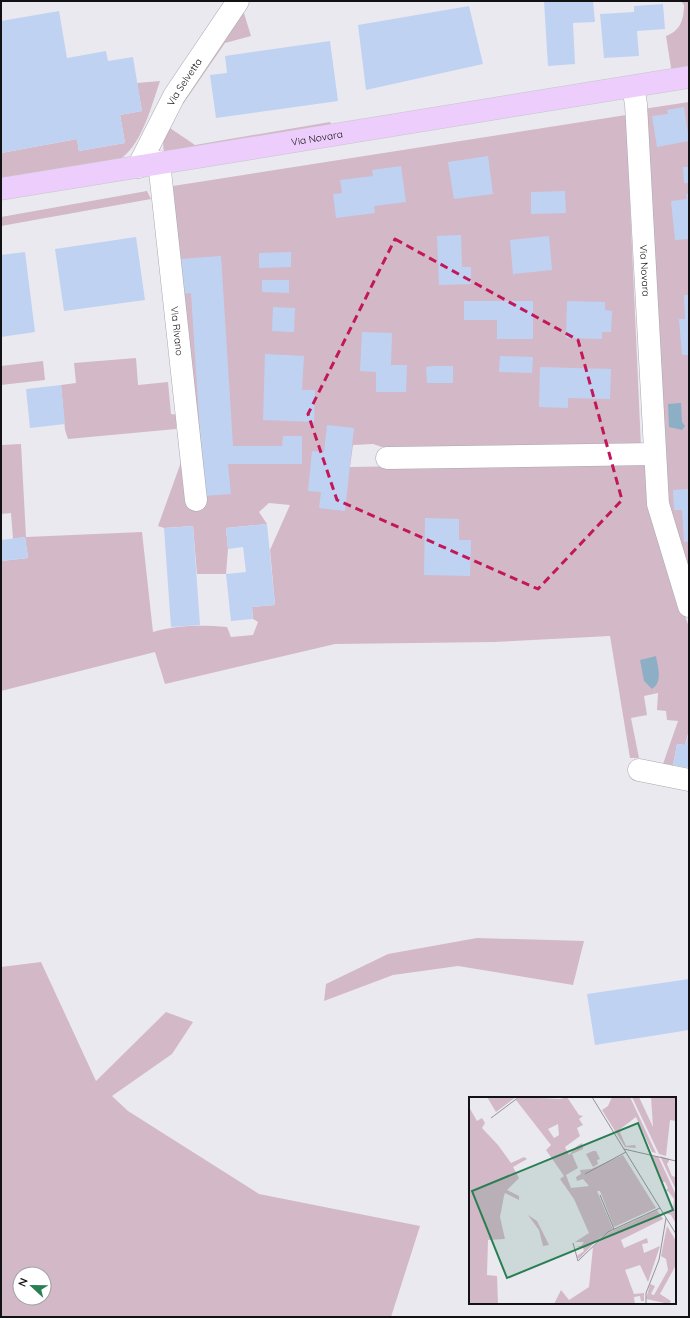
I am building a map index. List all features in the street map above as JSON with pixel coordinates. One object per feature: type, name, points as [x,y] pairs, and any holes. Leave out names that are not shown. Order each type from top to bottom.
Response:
[{"type":"main road","name":"Via Novara","points":[[1,189],[138,167],[159,162],[689,77]]},
{"type":"street","name":"Via Selvetta","points":[[138,167],[174,96],[238,1]]},
{"type":"street","name":"Via Novara","points":[[634,87],[658,504],[689,606]]},
{"type":"street","name":"Via Rivano","points":[[159,162],[196,500]]},
{"type":"street","points":[[386,458],[654,454]]},
{"type":"street","points":[[640,770],[689,780]]},
{"type":"highlighted area","points":[[395,239],[578,340],[622,500],[538,589],[337,500],[308,414]]},
{"type":"shaded area","points":[[681,1],[689,1],[689,72],[672,74],[666,36],[678,28],[682,20],[684,5]]},
{"type":"shaded area","points":[[243,10],[251,36],[225,43],[183,104],[178,103]]},
{"type":"shaded area","points":[[160,81],[146,122],[136,142],[123,157],[100,167],[83,171],[1,185],[1,153],[77,139],[79,151],[125,143],[120,115],[142,111],[137,83]]},
{"type":"shaded area","points":[[689,102],[689,582],[664,505],[643,109]]},
{"type":"shaded area","points":[[626,115],[641,447],[397,452],[373,444],[353,445],[350,467],[648,462],[684,613],[689,627],[689,730],[685,745],[677,744],[673,765],[663,764],[678,721],[667,720],[666,711],[657,710],[658,693],[644,696],[647,715],[631,718],[639,758],[630,758],[610,636],[494,642],[335,644],[165,684],[155,652],[1,691],[1,561],[28,558],[25,537],[13,539],[11,513],[1,514],[1,438],[2,445],[21,444],[26,537],[142,532],[153,632],[190,626],[208,626],[227,627],[231,637],[253,635],[258,622],[253,619],[252,607],[275,605],[270,550],[290,505],[269,503],[259,512],[267,524],[226,528],[228,549],[226,574],[197,574],[193,526],[164,528],[158,526],[180,465],[183,450],[179,259],[173,186]]},
{"type":"shaded area","points":[[330,122],[335,131],[164,152],[164,139],[170,128],[195,145]]},
{"type":"shaded area","points":[[147,191],[151,199],[1,226],[1,217]]},
{"type":"shaded area","points":[[136,358],[138,385],[168,382],[171,414],[178,415],[176,429],[68,439],[65,430],[61,385],[76,383],[74,363]]},
{"type":"shaded area","points":[[43,361],[45,380],[1,385],[1,366]]},
{"type":"shaded area","points":[[477,938],[584,941],[573,985],[458,966],[393,975],[324,1001],[326,984],[388,954]]},
{"type":"shaded area","points":[[41,962],[96,1081],[166,1012],[193,1022],[172,1054],[112,1096],[128,1111],[259,1194],[420,1226],[391,1317],[1,1317],[1,967]]},
{"type":"water","points":[[681,403],[682,422],[685,426],[682,430],[669,427],[668,404]]},
{"type":"water","points":[[656,656],[659,679],[658,683],[652,689],[644,681],[640,660]]},
{"type":"building","points":[[544,1],[593,1],[595,22],[573,23],[575,64],[548,66]]},
{"type":"building","points":[[663,4],[665,29],[637,31],[639,56],[604,58],[600,14],[634,12],[634,6]]},
{"type":"building","points":[[469,6],[483,64],[366,90],[358,25]]},
{"type":"building","points":[[59,11],[67,58],[106,51],[108,61],[133,57],[142,111],[120,115],[125,143],[79,151],[77,139],[1,153],[1,21]]},
{"type":"building","points":[[330,41],[338,101],[216,118],[210,75],[227,73],[225,56]]},
{"type":"building","points":[[684,107],[689,141],[657,147],[652,116],[668,114],[667,110]]},
{"type":"building","points":[[488,156],[493,194],[454,199],[448,162]]},
{"type":"building","points":[[401,166],[406,202],[374,206],[375,213],[336,218],[333,194],[342,193],[340,180],[373,176],[372,170]]},
{"type":"building","points":[[683,167],[689,167],[689,183],[684,183]]},
{"type":"building","points":[[565,191],[566,213],[531,214],[531,192]]},
{"type":"building","points":[[686,194],[689,194],[689,239],[675,240],[671,201],[687,199]]},
{"type":"building","points":[[461,235],[462,267],[471,267],[471,284],[439,285],[437,236]]},
{"type":"building","points":[[549,236],[552,270],[513,274],[510,240]]},
{"type":"building","points":[[136,237],[145,300],[64,311],[55,249]]},
{"type":"building","points":[[25,252],[35,332],[1,337],[1,255]]},
{"type":"building","points":[[291,252],[291,267],[259,268],[259,253]]},
{"type":"building","points":[[221,256],[233,446],[282,446],[283,436],[302,436],[302,464],[228,464],[231,494],[204,496],[191,293],[181,294],[179,259]]},
{"type":"building","points":[[262,280],[289,280],[289,293],[262,292]]},
{"type":"building","points":[[684,295],[689,295],[689,355],[682,355],[679,319],[685,319]]},
{"type":"building","points":[[464,301],[533,301],[533,339],[497,339],[497,320],[464,320]]},
{"type":"building","points":[[567,301],[605,302],[605,310],[612,311],[611,332],[602,332],[602,339],[566,338]]},
{"type":"building","points":[[273,307],[295,308],[294,332],[272,331]]},
{"type":"building","points":[[362,332],[392,333],[391,365],[407,365],[406,392],[376,392],[376,372],[360,371]]},
{"type":"building","points":[[265,354],[304,356],[302,390],[315,390],[314,422],[263,420]]},
{"type":"building","points":[[500,356],[533,357],[532,373],[499,372]]},
{"type":"building","points":[[453,366],[453,383],[427,383],[426,367]]},
{"type":"building","points":[[540,367],[611,369],[610,399],[568,398],[568,408],[539,407]]},
{"type":"building","points":[[61,385],[65,424],[30,428],[26,389]]},
{"type":"building","points":[[327,425],[354,428],[345,511],[319,508],[321,492],[308,491],[312,451],[324,452]]},
{"type":"building","points":[[689,489],[689,542],[684,542],[682,510],[674,510],[673,490]]},
{"type":"building","points":[[425,518],[459,519],[459,540],[471,540],[470,576],[424,575]]},
{"type":"building","points":[[267,524],[275,605],[252,607],[253,619],[231,621],[226,574],[246,572],[243,547],[228,549],[226,528]]},
{"type":"building","points":[[193,526],[200,625],[171,627],[164,528]]},
{"type":"building","points":[[25,537],[28,558],[1,561],[1,540]]},
{"type":"building","points":[[689,733],[689,768],[673,765],[677,744],[685,745]]},
{"type":"building","points":[[689,979],[689,1030],[595,1045],[587,994]]}]
